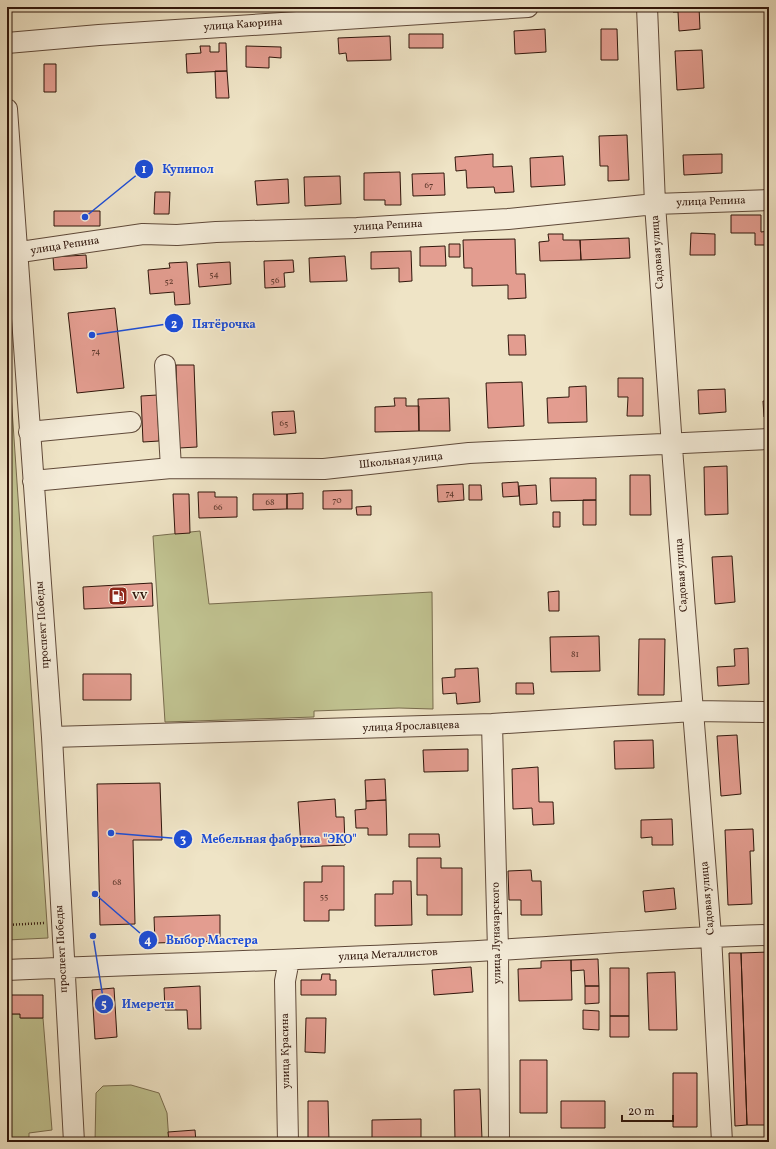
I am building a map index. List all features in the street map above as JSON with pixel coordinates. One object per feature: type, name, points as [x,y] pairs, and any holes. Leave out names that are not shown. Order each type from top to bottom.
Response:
[{"type":"street","name":"улица Каюрина","points":[[7,43],[99,34],[528,7]]},
{"type":"street","name":"Садовая улица","points":[[647,7],[655,204],[672,443],[711,936],[722,1142]]},
{"type":"street","name":"проспект Победы","points":[[7,109],[12,254],[33,480],[52,737],[63,967],[74,1142]]},
{"type":"street","name":"улица Репина","points":[[12,254],[143,234],[177,235],[508,219],[655,204],[769,200]]},
{"type":"street","points":[[164,365],[171,468]]},
{"type":"street","points":[[29,432],[131,422]]},
{"type":"street","name":"Школьная улица","points":[[33,480],[171,468],[324,470],[469,453],[769,439]]},
{"type":"street","name":"улица Ярославцева","points":[[52,737],[492,724],[693,711],[769,712]]},
{"type":"street","name":"улица Луначарского","points":[[492,724],[498,950],[499,1142]]},
{"type":"street","name":"улица Металлистов","points":[[7,970],[288,960],[498,950],[711,936],[769,935]]},
{"type":"street","name":"улица Красина","points":[[288,960],[285,981],[288,1142]]},
{"type":"path","points":[[7,926],[61,922]]},
{"type":"green space","points":[[7,335],[48,938],[7,940]]},
{"type":"green space","points":[[200,531],[209,604],[432,592],[433,709],[399,708],[314,711],[314,717],[165,722],[153,536]]},
{"type":"green space","points":[[7,1014],[20,1014],[21,1018],[43,1018],[52,1130],[29,1133],[29,1142],[7,1142]]},
{"type":"green space","points":[[131,1085],[159,1093],[167,1113],[169,1142],[95,1142],[96,1093],[103,1086]]},
{"type":"building","points":[[673,7],[699,7],[700,29],[679,31],[678,12],[673,12]]},
{"type":"building","points":[[545,29],[546,52],[515,54],[514,31]]},
{"type":"building","points":[[601,29],[617,29],[618,60],[601,60]]},
{"type":"building","points":[[409,34],[443,34],[443,48],[409,48]]},
{"type":"building","points":[[390,36],[391,60],[347,61],[346,53],[339,54],[338,38]]},
{"type":"building","points":[[219,43],[226,43],[227,71],[187,73],[186,54],[201,53],[200,46],[210,46],[210,52],[219,52]]},
{"type":"building","points":[[246,46],[281,47],[281,58],[269,57],[269,68],[246,67]]},
{"type":"building","points":[[702,50],[704,88],[677,90],[675,51]]},
{"type":"building","points":[[44,64],[56,64],[56,92],[44,92]]},
{"type":"building","points":[[215,71],[227,71],[229,98],[216,98]]},
{"type":"building","points":[[627,135],[629,180],[608,181],[608,166],[600,166],[599,136]]},
{"type":"building","points":[[493,154],[493,167],[512,166],[514,192],[495,193],[494,187],[467,188],[466,170],[456,171],[455,157]]},
{"type":"building","points":[[722,154],[722,173],[684,175],[683,155]]},
{"type":"building","points":[[563,156],[565,185],[531,187],[530,158]]},
{"type":"building","points":[[400,172],[401,205],[385,205],[385,200],[364,200],[364,173]]},
{"type":"building","points":[[444,173],[445,195],[413,196],[412,174]]},
{"type":"building","points":[[340,176],[341,204],[305,206],[304,177]]},
{"type":"building","points":[[288,179],[289,203],[257,205],[255,181]]},
{"type":"building","points":[[155,192],[170,192],[169,214],[154,214]]},
{"type":"building","points":[[54,211],[100,211],[100,226],[54,226]]},
{"type":"building","points":[[731,215],[761,215],[761,232],[769,231],[769,245],[755,245],[755,233],[731,233]]},
{"type":"building","points":[[691,233],[715,234],[715,255],[690,255]]},
{"type":"building","points":[[548,234],[563,234],[563,240],[580,240],[581,260],[540,261],[539,242],[549,241]]},
{"type":"building","points":[[629,238],[630,258],[581,260],[580,240]]},
{"type":"building","points":[[515,239],[516,274],[525,274],[526,298],[508,299],[508,285],[472,286],[472,268],[464,268],[463,240]]},
{"type":"building","points":[[449,244],[460,244],[460,257],[449,257]]},
{"type":"building","points":[[445,246],[446,266],[420,266],[420,247]]},
{"type":"building","points":[[411,251],[412,281],[399,282],[399,268],[371,269],[371,252]]},
{"type":"building","points":[[86,255],[87,268],[54,270],[53,257]]},
{"type":"building","points":[[345,256],[347,281],[310,282],[309,258]]},
{"type":"building","points":[[293,260],[294,272],[284,273],[285,287],[265,288],[264,261]]},
{"type":"building","points":[[187,262],[190,304],[175,305],[174,292],[150,294],[148,270],[170,268],[169,263]]},
{"type":"building","points":[[230,262],[231,284],[199,287],[197,264]]},
{"type":"building","points":[[115,308],[124,388],[77,393],[68,313]]},
{"type":"building","points":[[508,335],[525,335],[526,355],[509,355]]},
{"type":"building","points":[[176,365],[194,365],[197,447],[179,448]]},
{"type":"building","points":[[618,378],[643,378],[643,416],[627,416],[628,397],[618,397]]},
{"type":"building","points":[[522,382],[524,426],[488,428],[486,383]]},
{"type":"building","points":[[586,386],[587,422],[548,423],[547,398],[569,397],[569,387]]},
{"type":"building","points":[[725,389],[726,412],[699,414],[698,390]]},
{"type":"building","points":[[157,395],[159,441],[143,442],[141,396]]},
{"type":"building","points":[[394,398],[406,398],[406,406],[419,406],[419,431],[375,432],[375,407],[395,406]]},
{"type":"building","points":[[449,398],[450,431],[419,431],[418,399]]},
{"type":"building","points":[[763,401],[769,401],[769,416],[764,417]]},
{"type":"building","points":[[294,411],[296,433],[274,435],[272,412]]},
{"type":"building","points":[[727,466],[728,514],[705,515],[704,467]]},
{"type":"building","points":[[630,475],[650,475],[651,515],[630,515]]},
{"type":"building","points":[[550,478],[596,478],[596,500],[551,501]]},
{"type":"building","points":[[518,482],[519,496],[503,497],[502,483]]},
{"type":"building","points":[[463,484],[464,500],[438,502],[437,485]]},
{"type":"building","points":[[469,485],[481,485],[482,500],[469,500]]},
{"type":"building","points":[[536,485],[537,504],[520,505],[519,486]]},
{"type":"building","points":[[352,490],[352,509],[323,509],[323,491]]},
{"type":"building","points":[[198,492],[215,492],[215,497],[237,497],[237,517],[199,518]]},
{"type":"building","points":[[303,493],[303,509],[287,509],[287,494]]},
{"type":"building","points":[[173,494],[189,494],[190,533],[175,534]]},
{"type":"building","points":[[253,494],[287,494],[287,509],[253,510]]},
{"type":"building","points":[[583,500],[596,500],[596,525],[583,525]]},
{"type":"building","points":[[371,506],[371,515],[357,515],[356,507]]},
{"type":"building","points":[[553,512],[560,512],[560,527],[553,527]]},
{"type":"building","points":[[732,556],[735,602],[715,604],[712,557]]},
{"type":"building","name":"VV","points":[[152,583],[153,606],[84,609],[83,587]]},
{"type":"building","points":[[559,591],[559,611],[549,611],[548,592]]},
{"type":"building","points":[[599,636],[600,671],[551,672],[550,637]]},
{"type":"building","points":[[639,639],[665,639],[664,695],[638,695]]},
{"type":"building","points":[[748,648],[749,684],[718,686],[717,667],[735,666],[734,649]]},
{"type":"building","points":[[478,668],[480,702],[457,704],[456,693],[443,694],[442,678],[455,677],[455,669]]},
{"type":"building","points":[[83,674],[131,674],[131,700],[83,700]]},
{"type":"building","points":[[516,683],[533,683],[534,694],[516,694]]},
{"type":"building","points":[[737,735],[741,794],[721,796],[717,736]]},
{"type":"building","points":[[653,740],[654,768],[615,769],[614,741]]},
{"type":"building","points":[[468,749],[468,771],[424,772],[423,750]]},
{"type":"building","points":[[538,767],[539,802],[553,802],[554,824],[533,825],[532,808],[513,809],[512,769]]},
{"type":"building","points":[[385,779],[386,800],[366,801],[365,780]]},
{"type":"building","points":[[160,783],[162,840],[133,840],[135,924],[100,925],[97,784]]},
{"type":"building","points":[[335,799],[336,817],[344,817],[345,845],[301,847],[298,802]]},
{"type":"building","points":[[386,800],[387,835],[368,835],[368,828],[356,828],[355,810],[366,809],[366,801]]},
{"type":"building","points":[[672,819],[673,845],[652,845],[652,837],[641,838],[641,820]]},
{"type":"building","points":[[753,829],[754,851],[750,851],[752,904],[728,905],[725,830]]},
{"type":"building","points":[[409,834],[439,834],[440,847],[409,847]]},
{"type":"building","points":[[417,858],[441,858],[441,868],[462,868],[462,915],[427,915],[427,895],[417,895]]},
{"type":"building","points":[[322,866],[344,866],[344,910],[329,910],[329,921],[304,921],[304,882],[322,882]]},
{"type":"building","points":[[531,870],[532,881],[541,881],[542,915],[521,915],[521,900],[509,900],[508,871]]},
{"type":"building","points":[[393,881],[411,881],[412,925],[375,926],[375,894],[393,894]]},
{"type":"building","points":[[674,888],[676,909],[645,912],[643,891]]},
{"type":"building","points":[[220,915],[220,941],[155,943],[154,917]]},
{"type":"building","points":[[769,952],[769,1125],[747,1125],[741,953]]},
{"type":"building","points":[[729,953],[741,953],[747,1125],[735,1126]]},
{"type":"building","points":[[598,959],[599,986],[585,986],[584,970],[571,971],[571,960]]},
{"type":"building","points":[[571,960],[572,1000],[519,1001],[518,969],[541,968],[541,961]]},
{"type":"building","points":[[471,967],[473,992],[434,995],[432,970]]},
{"type":"building","points":[[610,968],[629,968],[629,1016],[610,1016]]},
{"type":"building","points":[[675,972],[677,1030],[649,1030],[647,973]]},
{"type":"building","points":[[322,974],[330,974],[330,980],[336,980],[336,995],[301,995],[301,980],[321,980]]},
{"type":"building","points":[[200,986],[201,1029],[188,1029],[187,1010],[165,1010],[164,988]]},
{"type":"building","points":[[585,986],[599,986],[599,1003],[585,1004]]},
{"type":"building","points":[[114,988],[117,1037],[95,1039],[92,990]]},
{"type":"building","points":[[7,995],[43,995],[43,1018],[20,1018],[20,1014],[7,1014]]},
{"type":"building","points":[[583,1010],[599,1011],[599,1030],[583,1029]]},
{"type":"building","points":[[610,1016],[629,1016],[629,1037],[610,1037]]},
{"type":"building","points":[[306,1018],[326,1018],[325,1053],[305,1052]]},
{"type":"building","points":[[520,1060],[547,1060],[547,1113],[520,1113]]},
{"type":"building","points":[[673,1073],[697,1073],[697,1127],[673,1127]]},
{"type":"building","points":[[480,1089],[482,1139],[455,1140],[454,1090]]},
{"type":"building","points":[[308,1101],[328,1101],[329,1142],[308,1142]]},
{"type":"building","points":[[561,1101],[605,1101],[605,1128],[561,1128]]},
{"type":"building","points":[[421,1119],[421,1141],[372,1142],[372,1120]]},
{"type":"building","points":[[195,1130],[196,1142],[169,1142],[168,1132]]},
{"type":"building","points":[[29,1139],[53,1139],[53,1142],[29,1142]]},
{"type":"place","name":"Купипол","points":[[85,217]]},
{"type":"place","name":"Пятёрочка","points":[[92,335]]},
{"type":"place","name":"VV","points":[[118,596]]},
{"type":"place","name":"Мебельная фабрика \"ЭКО\"","points":[[111,833]]},
{"type":"place","name":"Выбор Мастера","points":[[95,894]]},
{"type":"place","name":"Имерети","points":[[93,936]]}]
